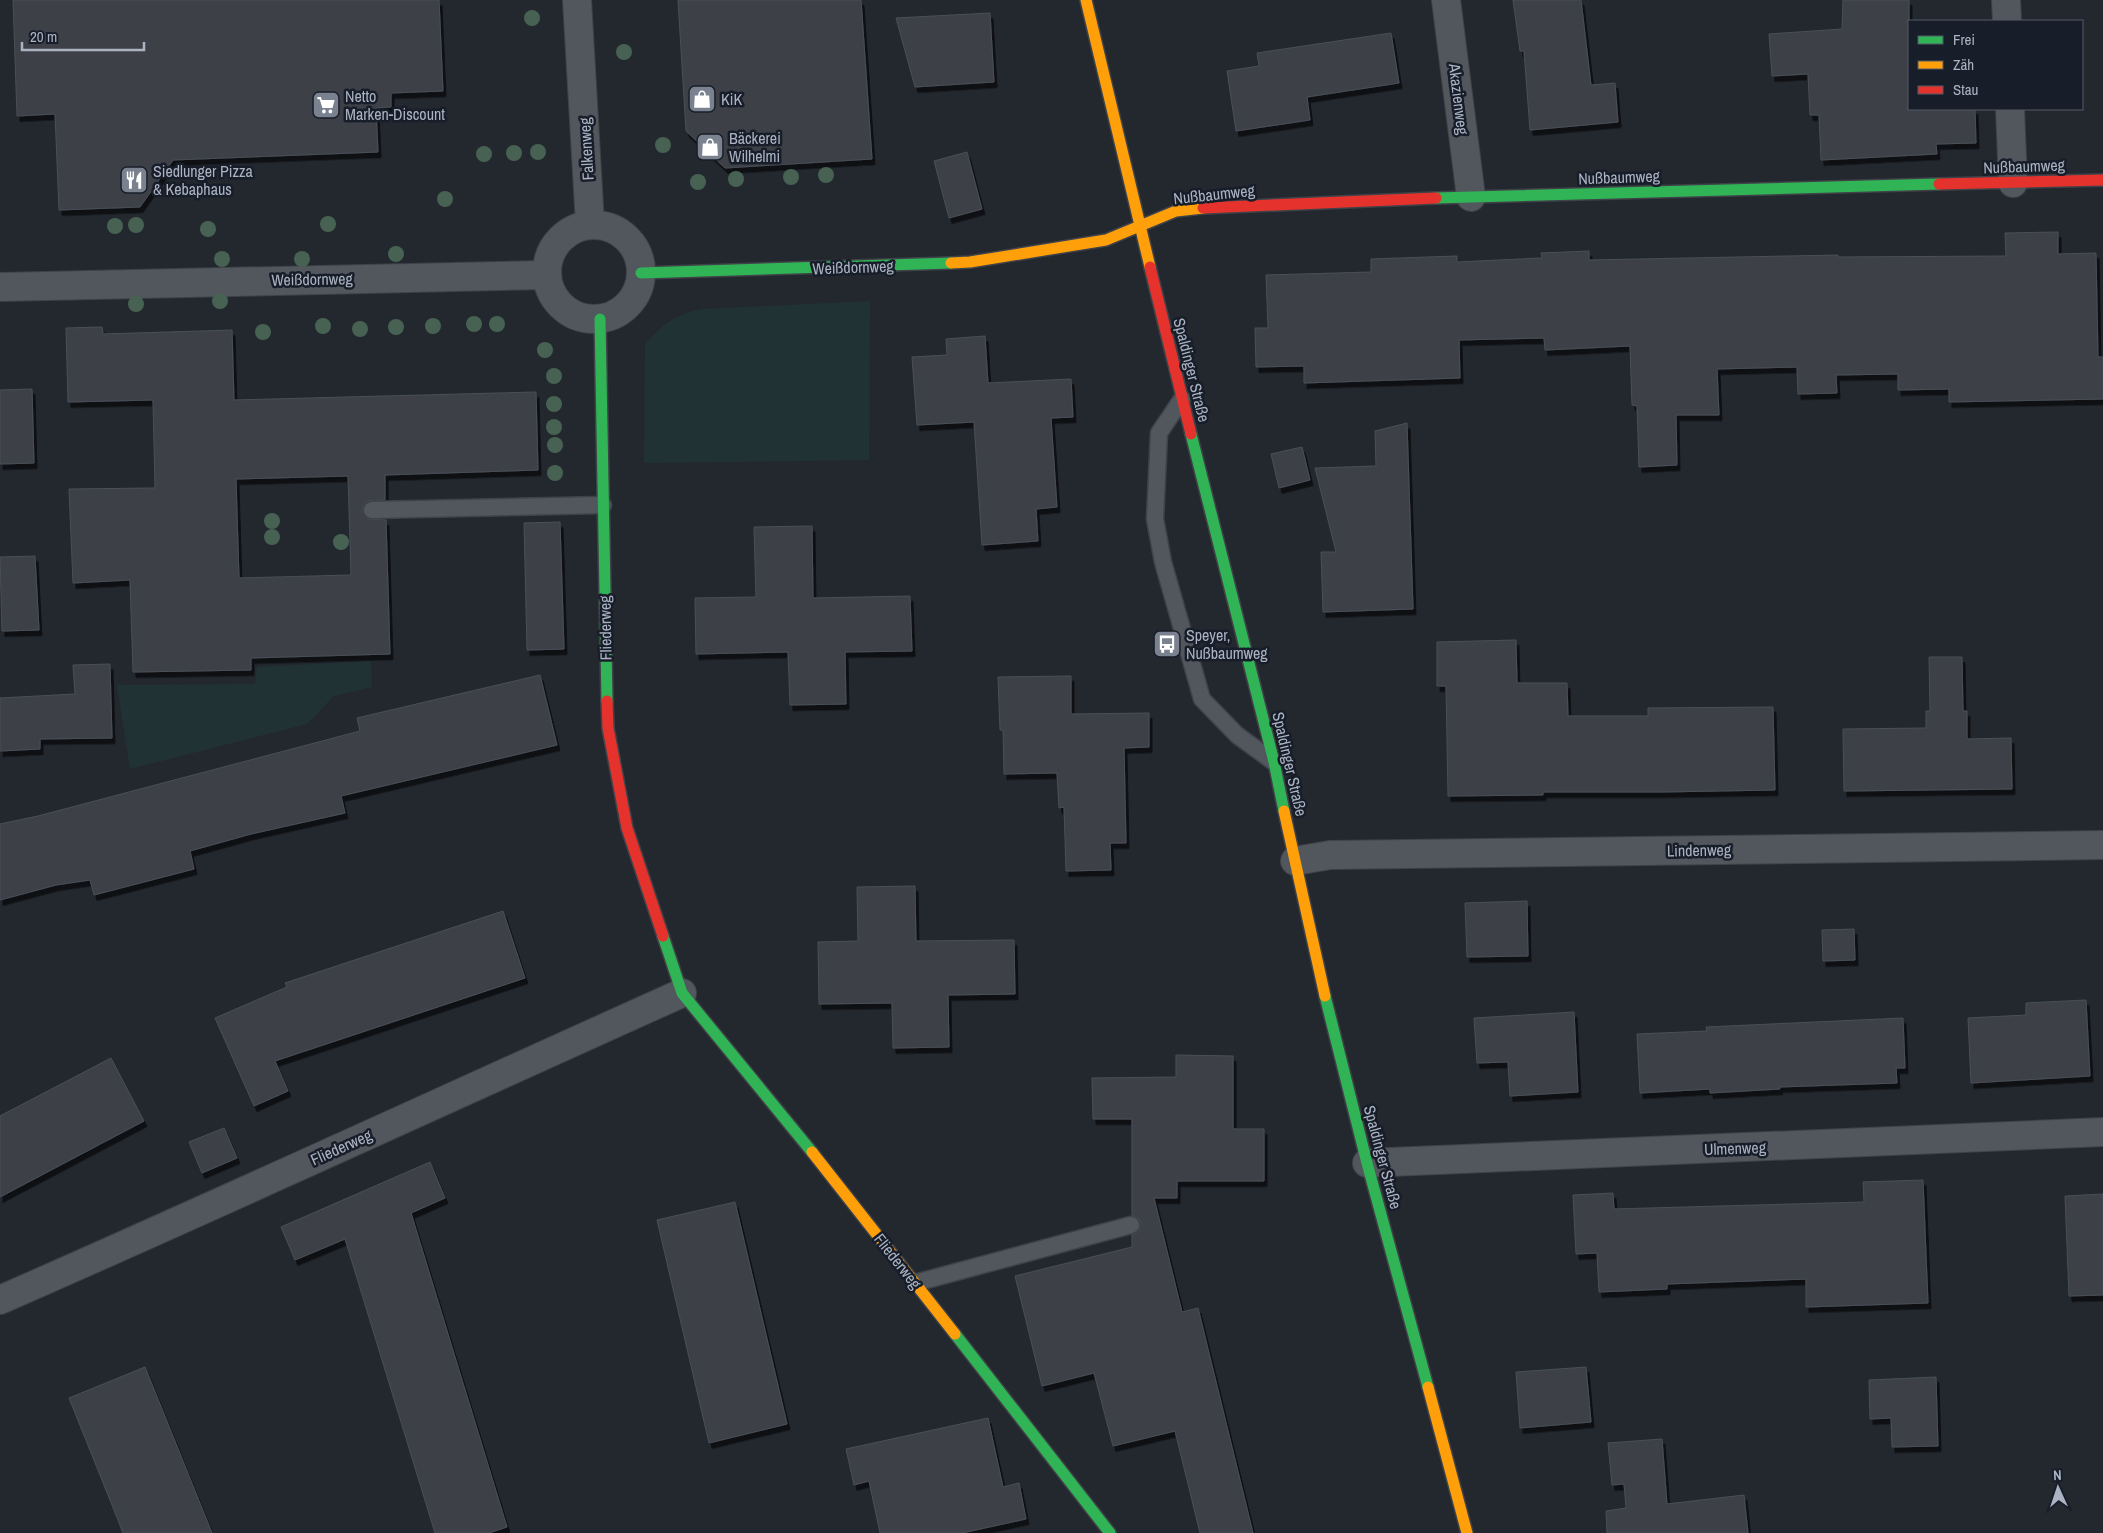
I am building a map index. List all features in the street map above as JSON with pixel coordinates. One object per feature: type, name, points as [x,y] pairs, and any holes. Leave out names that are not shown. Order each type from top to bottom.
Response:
[{"type":"street","name":"Falkenweg","points":[[576,0],[590,224]]},
{"type":"street","name":"Spaldinger Straße","points":[[1086,0],[1182,400],[1274,762],[1315,955],[1367,1163],[1467,1533]]},
{"type":"street","name":"Akazienweg","points":[[1446,0],[1471,197]]},
{"type":"street","points":[[2006,0],[2007,20]]},
{"type":"street","points":[[2010,110],[2013,182]]},
{"type":"street","name":"Nußbaumweg","points":[[1141,227],[1176,211],[1212,207],[1471,197],[2103,180]]},
{"type":"street","points":[[590,224],[608,226],[624,235],[634,245],[640,259],[641,273],[639,286],[633,298],[624,308],[600,319],[584,318],[570,313],[558,303],[549,290],[546,274],[548,256],[557,240],[572,229],[590,224]]},
{"type":"street","name":"Weißdornweg","points":[[641,273],[863,268],[970,262],[1106,240],[1141,227]]},
{"type":"street","name":"Weißdornweg","points":[[0,286],[546,274]]},
{"type":"street","name":"Fliederweg","points":[[600,319],[608,728],[627,828],[682,993],[830,1174],[1110,1533]]},
{"type":"street","name":"Lindenweg","points":[[1295,861],[1330,855],[2103,844]]},
{"type":"street","name":"Fliederweg","points":[[0,1300],[196,1214],[682,993]]},
{"type":"street","name":"Ulmenweg","points":[[1367,1163],[2103,1132]]},
{"type":"lane","points":[[1100,0],[1100,57]]},
{"type":"lane","points":[[1182,400],[1158,433],[1155,519],[1164,562],[1202,699],[1237,735],[1274,762]]},
{"type":"lane","points":[[372,510],[603,504]]},
{"type":"lane","points":[[915,1283],[1131,1225]]},
{"type":"shaded area","points":[[870,301],[869,460],[644,463],[645,345],[663,326],[686,313],[703,309]]},
{"type":"shaded area","points":[[371,661],[372,687],[334,696],[307,724],[130,769],[117,685],[255,684],[257,667]]},
{"type":"building","points":[[13,0],[439,0],[443,91],[391,93],[391,107],[376,108],[378,152],[173,160],[140,207],[59,210],[55,114],[17,116]]},
{"type":"building","points":[[678,0],[861,0],[872,159],[725,168],[686,131]]},
{"type":"building","points":[[1513,0],[1581,0],[1591,85],[1615,83],[1618,122],[1530,130],[1524,51],[1520,51]]},
{"type":"building","points":[[1843,0],[1909,0],[1908,110],[1975,110],[1976,143],[1936,144],[1937,154],[1821,160],[1819,115],[1810,115],[1808,74],[1772,76],[1769,34],[1842,29]]},
{"type":"building","points":[[990,13],[994,82],[915,87],[896,18]]},
{"type":"building","points":[[1391,33],[1399,83],[1307,97],[1310,120],[1236,131],[1227,71],[1259,66],[1257,53]]},
{"type":"building","points":[[967,152],[982,209],[949,218],[934,161]]},
{"type":"building","points":[[2058,232],[2058,254],[2096,253],[2098,357],[2103,357],[2103,399],[1949,402],[1949,389],[1898,390],[1898,374],[1836,375],[1837,393],[1798,394],[1797,367],[1717,369],[1719,415],[1676,415],[1677,465],[1639,467],[1637,406],[1632,405],[1630,346],[1545,350],[1544,338],[1459,340],[1460,378],[1304,383],[1304,366],[1256,367],[1255,328],[1268,328],[1266,275],[1371,272],[1371,259],[1457,256],[1457,262],[1542,258],[1541,253],[1589,251],[1589,260],[1838,255],[1838,257],[2006,256],[2005,233]]},
{"type":"building","points":[[102,327],[103,334],[232,330],[234,400],[536,392],[538,470],[385,475],[385,500],[367,501],[362,511],[368,519],[386,520],[390,654],[251,658],[251,670],[133,672],[130,580],[73,583],[69,489],[155,488],[153,400],[68,402],[66,328]],"holes":[[[348,476],[351,575],[239,578],[236,479]]]},
{"type":"building","points":[[985,336],[988,383],[1071,379],[1073,417],[1051,418],[1057,507],[1036,509],[1038,541],[982,545],[974,422],[917,425],[912,357],[947,355],[946,339]]},
{"type":"building","points":[[32,389],[34,463],[0,464],[0,390]]},
{"type":"building","points":[[1407,423],[1413,609],[1323,612],[1321,552],[1336,552],[1315,468],[1376,466],[1375,431]]},
{"type":"building","points":[[1302,447],[1310,480],[1279,488],[1271,454]]},
{"type":"building","points":[[560,522],[564,649],[527,650],[524,523]]},
{"type":"building","points":[[812,526],[813,598],[910,596],[912,651],[845,652],[846,704],[790,705],[788,652],[696,654],[695,598],[756,597],[754,527]]},
{"type":"building","points":[[35,556],[39,630],[2,631],[0,557]]},
{"type":"building","points":[[1516,640],[1517,683],[1567,683],[1568,716],[1648,716],[1648,708],[1773,707],[1775,790],[1543,792],[1543,795],[1448,796],[1446,686],[1437,686],[1437,642]]},
{"type":"building","points":[[1929,657],[1962,657],[1963,711],[1967,711],[1967,739],[2011,738],[2012,789],[1844,791],[1843,729],[1926,728],[1926,711],[1930,711]]},
{"type":"building","points":[[110,664],[112,738],[40,739],[40,749],[0,751],[0,698],[75,694],[73,665]]},
{"type":"building","points":[[540,675],[557,745],[341,796],[345,813],[251,834],[190,851],[194,869],[94,895],[90,880],[56,885],[0,900],[0,824],[38,816],[360,731],[357,718]]},
{"type":"building","points":[[1071,676],[1071,714],[1149,713],[1149,747],[1124,748],[1126,843],[1110,843],[1111,870],[1066,871],[1064,807],[1059,808],[1057,773],[1004,774],[1003,730],[1000,730],[998,677]]},
{"type":"building","points":[[915,886],[916,941],[1014,940],[1015,994],[948,995],[949,1047],[893,1048],[892,1003],[819,1004],[818,942],[858,941],[857,887]]},
{"type":"building","points":[[1527,901],[1528,956],[1467,957],[1465,903]]},
{"type":"building","points":[[503,911],[525,978],[275,1061],[288,1091],[254,1106],[215,1018],[287,987],[285,983]]},
{"type":"building","points":[[1854,929],[1855,960],[1823,961],[1822,930]]},
{"type":"building","points":[[2086,1000],[2090,1076],[1971,1083],[1968,1018],[2026,1015],[2026,1003]]},
{"type":"building","points":[[1574,1012],[1578,1092],[1510,1096],[1508,1062],[1477,1063],[1474,1018]]},
{"type":"building","points":[[1903,1018],[1905,1068],[1896,1068],[1897,1083],[1779,1087],[1780,1089],[1710,1093],[1710,1089],[1640,1093],[1637,1034],[1707,1031],[1706,1027]]},
{"type":"building","points":[[1176,1055],[1233,1056],[1233,1129],[1264,1129],[1264,1181],[1177,1181],[1177,1198],[1154,1198],[1182,1312],[1198,1308],[1253,1533],[1200,1533],[1175,1431],[1113,1446],[1094,1373],[1042,1386],[1015,1276],[1132,1247],[1132,1235],[1138,1232],[1141,1223],[1138,1218],[1132,1215],[1132,1119],[1093,1119],[1092,1078],[1176,1077]]},
{"type":"building","points":[[111,1058],[144,1121],[0,1197],[0,1116]]},
{"type":"building","points":[[224,1128],[237,1158],[202,1173],[189,1142]]},
{"type":"building","points":[[430,1162],[445,1198],[411,1213],[507,1527],[489,1533],[435,1533],[345,1239],[295,1260],[281,1227]]},
{"type":"building","points":[[1923,1180],[1928,1303],[1806,1307],[1806,1279],[1667,1284],[1667,1289],[1599,1292],[1597,1253],[1576,1254],[1573,1195],[1613,1193],[1614,1209],[1864,1202],[1863,1182]]},
{"type":"building","points":[[2103,1194],[2103,1295],[2069,1296],[2065,1196]]},
{"type":"building","points":[[735,1202],[787,1424],[709,1443],[657,1220]]},
{"type":"building","points":[[145,1367],[212,1533],[123,1533],[69,1398]]},
{"type":"building","points":[[1586,1367],[1591,1422],[1520,1428],[1516,1372]]},
{"type":"building","points":[[1936,1377],[1938,1446],[1892,1447],[1891,1418],[1870,1419],[1869,1380]]},
{"type":"building","points":[[988,1418],[1003,1487],[1019,1483],[1026,1519],[962,1533],[880,1533],[869,1481],[854,1485],[846,1449]]},
{"type":"building","points":[[1662,1439],[1667,1504],[1744,1495],[1748,1533],[1607,1533],[1606,1511],[1626,1508],[1624,1484],[1612,1485],[1608,1443]]},
{"type":"traffic: fast","points":[[1436,198],[1939,184]]},
{"type":"traffic: fast","points":[[641,273],[951,263]]},
{"type":"traffic: fast","points":[[600,319],[607,701]]},
{"type":"traffic: fast","points":[[1191,434],[1274,762],[1284,811]]},
{"type":"traffic: fast","points":[[663,936],[682,993],[812,1152]]},
{"type":"traffic: fast","points":[[1325,996],[1367,1163],[1428,1387]]},
{"type":"traffic: fast","points":[[955,1334],[1110,1533]]},
{"type":"traffic: slow","points":[[1086,0],[1150,267]]},
{"type":"traffic: slow","points":[[951,263],[970,262],[1106,240],[1176,211],[1203,208]]},
{"type":"traffic: slow","points":[[1284,811],[1325,996]]},
{"type":"traffic: slow","points":[[812,1152],[955,1334]]},
{"type":"traffic: slow","points":[[1428,1387],[1467,1533]]},
{"type":"traffic: jam","points":[[1939,184],[2103,180]]},
{"type":"traffic: jam","points":[[1203,208],[1436,198]]},
{"type":"traffic: jam","points":[[1150,267],[1191,434]]},
{"type":"traffic: jam","points":[[607,701],[608,728],[627,828],[663,936]]},
{"type":"place","name":"KiK","points":[[702,99]]},
{"type":"place","name":"Netto Marken-Discount","points":[[326,105]]},
{"type":"place","name":"Bäckerei Wilhelmi","points":[[710,147]]},
{"type":"place","name":"Siedlunger Pizza & Kebaphaus","points":[[134,180]]},
{"type":"place","name":"Speyer, Nußbaumweg","points":[[1167,644]]}]
